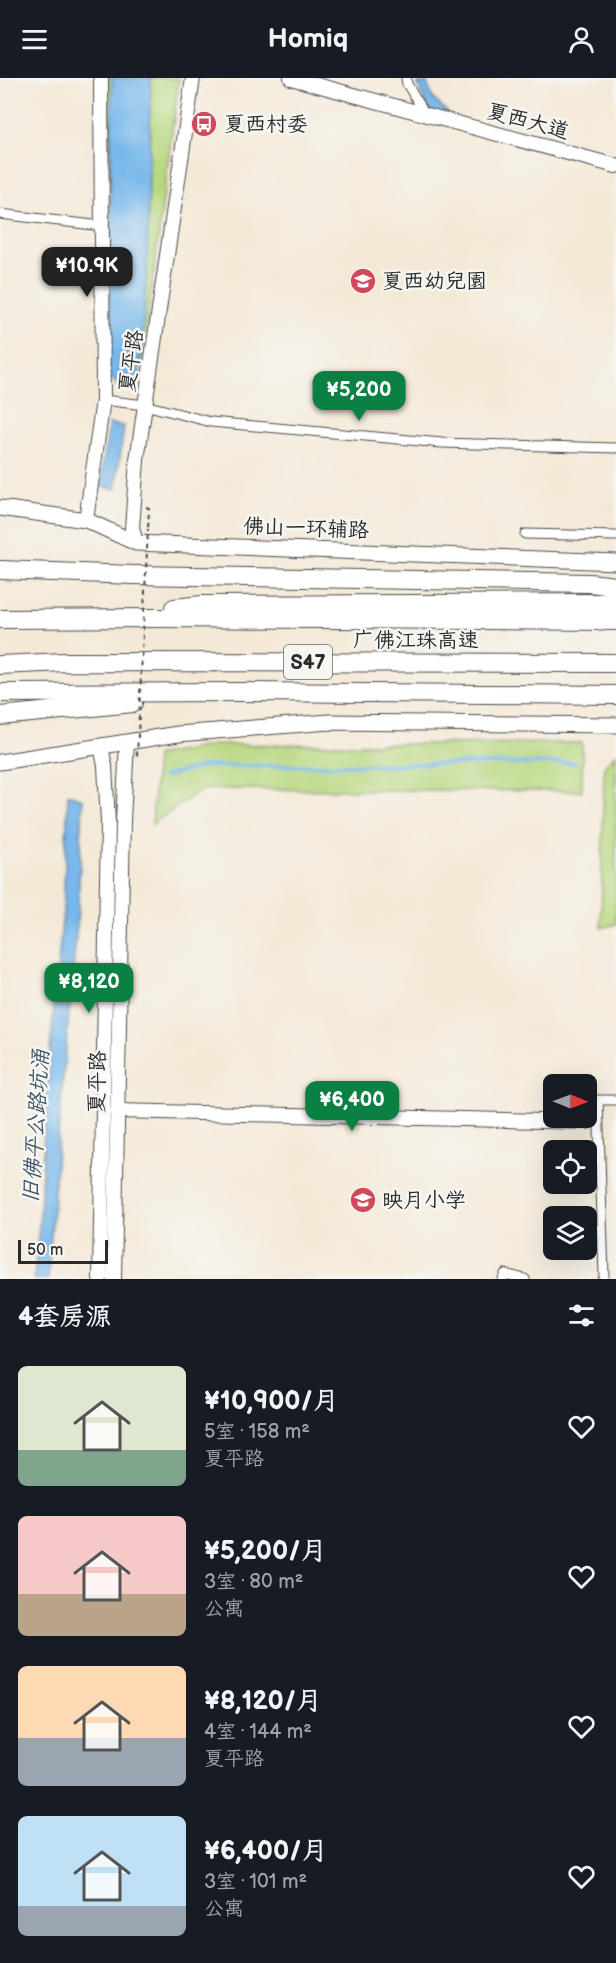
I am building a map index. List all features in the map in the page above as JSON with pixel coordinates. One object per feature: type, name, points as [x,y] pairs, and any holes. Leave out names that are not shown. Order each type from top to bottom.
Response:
[{"type":"highway","points":[[0,570],[134,575],[589,583],[616,586]]},
{"type":"highway","points":[[105,618],[202,605],[616,603]]},
{"type":"highway","name":"广佛江珠高速","points":[[0,620],[105,618],[616,621]]},
{"type":"highway","name":"广佛江珠高速","points":[[0,665],[65,662],[616,663]]},
{"type":"highway","points":[[0,716],[243,692]]},
{"type":"highway","points":[[0,693],[616,695]]},
{"type":"main road","points":[[86,520],[103,400],[101,78]]},
{"type":"main road","name":"夏平路","points":[[136,543],[132,528],[137,460],[193,78]]},
{"type":"main road","name":"夏西大道","points":[[291,78],[616,166]]},
{"type":"main road","name":"佛山一环辅路","points":[[0,508],[86,520],[136,543],[616,561]]},
{"type":"main road","points":[[0,762],[178,735],[329,722],[616,725]]},
{"type":"main road","name":"夏平路","points":[[114,1279],[123,821],[127,742]]},
{"type":"main road","name":"夏平路","points":[[100,1279],[108,822],[105,766],[101,746]]},
{"type":"main road","points":[[117,1111],[543,1121]]},
{"type":"street","points":[[406,78],[407,84],[426,115]]},
{"type":"street","points":[[0,214],[102,226]]},
{"type":"street","points":[[103,400],[145,405],[211,422],[442,443],[616,448]]},
{"type":"street","points":[[525,534],[616,536]]},
{"type":"street","points":[[604,1278],[598,1100],[616,1100]]},
{"type":"street","points":[[503,1279],[505,1274],[525,1279]]},
{"type":"path","points":[[137,756],[148,529]]},
{"type":"green space","points":[[108,78],[179,78],[142,362],[112,362]]},
{"type":"green space","points":[[582,743],[582,791],[203,789],[152,824],[156,756],[214,745]]},
{"type":"green space","points":[[616,754],[616,924],[601,928],[604,766]]},
{"type":"water","points":[[112,78],[151,78],[147,271],[139,381],[131,387],[117,385],[108,372]]},
{"type":"water","points":[[427,83],[433,99],[448,112],[446,118],[433,112],[425,102],[418,84]]},
{"type":"water","points":[[109,424],[124,426],[116,489],[100,486]]},
{"type":"water","points":[[68,794],[83,799],[77,925],[60,1110],[48,1279],[34,1279],[40,1216],[45,1106],[63,910]]},
{"type":"waterway","points":[[163,777],[206,766],[575,763]]},
{"type":"place","name":"夏西村委","points":[[204,124]]},
{"type":"place","name":"夏西幼兒園","points":[[363,281]]},
{"type":"place","name":"映月小学","points":[[363,1200]]},
{"type":"water label","name":"旧佛平公路坑涌","points":[[35,1126]]}]
